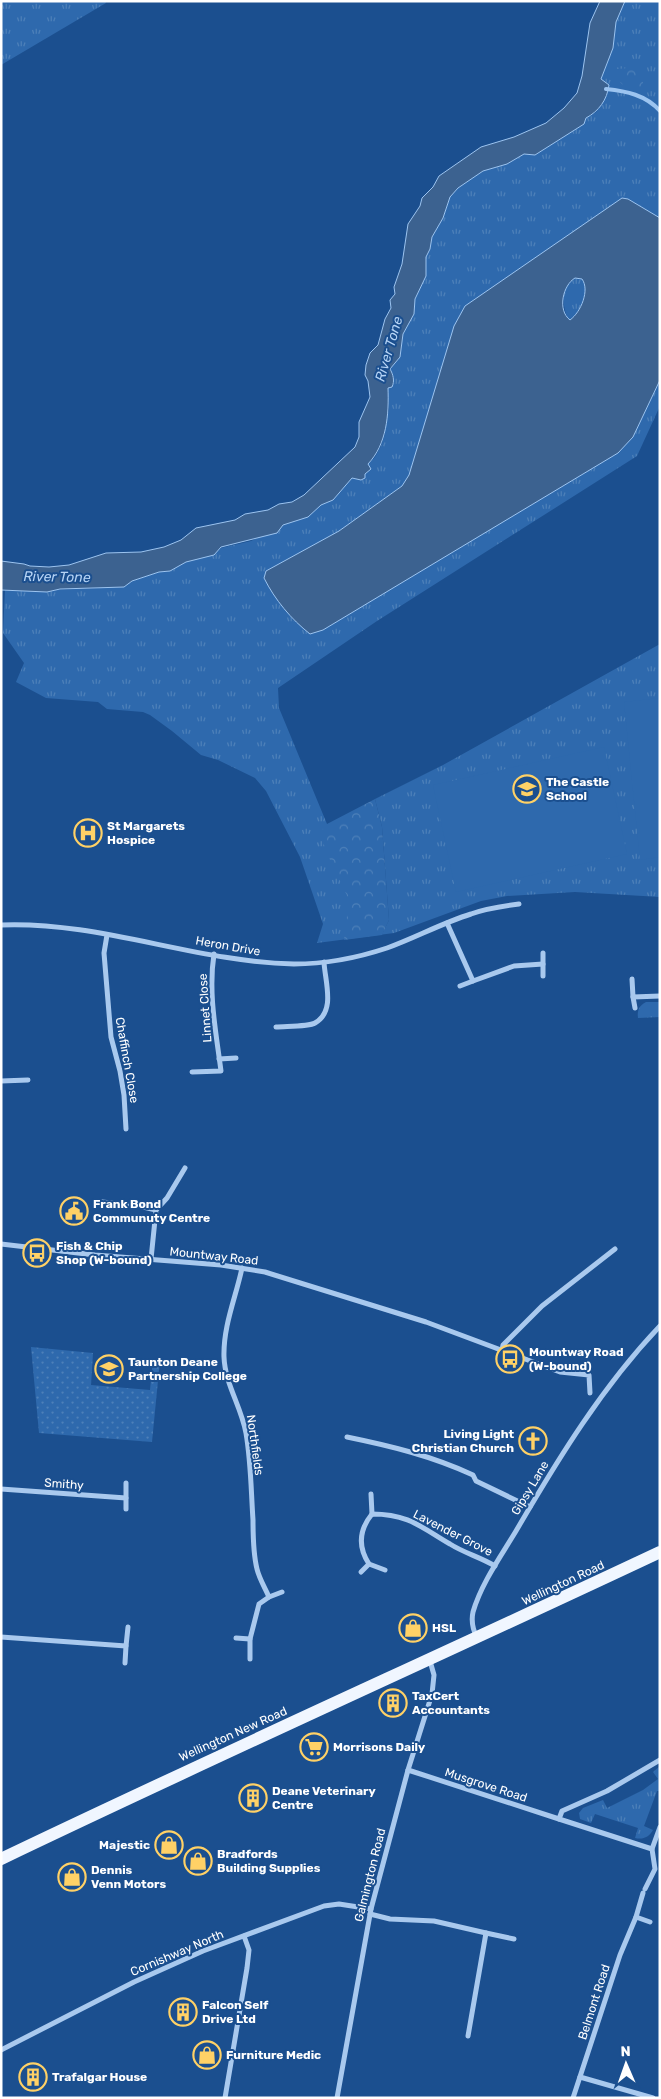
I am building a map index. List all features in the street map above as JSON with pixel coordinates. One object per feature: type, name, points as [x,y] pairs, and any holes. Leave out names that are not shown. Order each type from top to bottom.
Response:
[{"type":"main road","name":"Wellington Road","points":[[477,1638],[660,1552]]},
{"type":"main road","name":"Wellington New Road","points":[[1,1859],[185,1771],[477,1638]]},
{"type":"street","name":"Heron Drive","points":[[1,925],[81,930],[262,962],[295,964],[340,961],[387,948],[447,923],[491,908],[519,904]]},
{"type":"street","points":[[447,923],[473,980]]},
{"type":"street","name":"Chaffinch Close","points":[[107,935],[104,953],[111,1037],[124,1095],[126,1129]]},
{"type":"street","points":[[543,953],[543,976]]},
{"type":"street","name":"Linnet Close","points":[[192,1072],[221,1070],[212,1005],[211,975],[214,954]]},
{"type":"street","points":[[276,1027],[314,1024],[322,1017],[328,1002],[324,962]]},
{"type":"street","points":[[460,986],[514,966],[543,964]]},
{"type":"street","points":[[632,979],[635,1008]]},
{"type":"street","points":[[633,997],[660,996]]},
{"type":"street","name":"Linnet Close","points":[[219,1059],[236,1058]]},
{"type":"street","points":[[1,1081],[28,1080]]},
{"type":"street","points":[[151,1259],[156,1210],[167,1198],[185,1168]]},
{"type":"street","points":[[102,1202],[156,1210]]},
{"type":"street","name":"Mountway Road","points":[[1,1244],[39,1250],[151,1259],[265,1272],[426,1322],[560,1372],[589,1375],[590,1393]]},
{"type":"street","points":[[502,1350],[503,1345],[542,1306],[615,1249]]},
{"type":"street","name":"Northfields","points":[[242,1268],[229,1314],[224,1356],[231,1391],[243,1417],[250,1461],[254,1550],[257,1570],[268,1597]]},
{"type":"street","name":"Gipsy Lane","points":[[477,1638],[472,1614],[495,1566],[568,1445],[616,1376],[660,1326]]},
{"type":"street","points":[[347,1437],[409,1450],[445,1462],[473,1475],[476,1481],[530,1507]]},
{"type":"street","points":[[126,1483],[126,1509]]},
{"type":"street","name":"Smithy","points":[[1,1490],[126,1498]]},
{"type":"street","points":[[371,1494],[372,1514],[362,1531],[361,1544],[369,1564],[385,1570]]},
{"type":"street","name":"Lavender Grove","points":[[372,1514],[394,1515],[420,1525],[449,1544],[495,1566]]},
{"type":"street","points":[[361,1572],[369,1564]]},
{"type":"street","points":[[250,1659],[250,1638],[259,1604],[268,1597],[282,1592]]},
{"type":"street","points":[[126,1663],[128,1627]]},
{"type":"street","points":[[1,1637],[126,1646]]},
{"type":"street","points":[[236,1638],[250,1638]]},
{"type":"street","name":"Galmington Road","points":[[336,2098],[370,1911],[408,1770],[432,1694],[434,1675],[430,1660]]},
{"type":"street","points":[[559,1819],[562,1811],[607,1791],[660,1760]]},
{"type":"street","name":"Musgrove Road","points":[[408,1770],[652,1849]]},
{"type":"street","points":[[650,1922],[636,1917],[644,1891],[655,1869],[652,1849],[660,1827]]},
{"type":"street","name":"Cornishway North","points":[[1,2050],[134,1982],[203,1951],[324,1906],[339,1904],[370,1911],[390,1919],[434,1921],[514,1939]]},
{"type":"street","name":"Belmont Road","points":[[573,2098],[628,1933],[636,1917]]},
{"type":"street","points":[[468,2036],[486,1933]]},
{"type":"street","points":[[225,2098],[247,1968],[249,1950],[244,1936]]},
{"type":"street","points":[[580,2077],[654,2098]]},
{"type":"green space","points":[[1,1],[105,1],[106,3],[1,65]]},
{"type":"green space","points":[[625,1],[660,1],[660,218],[628,199],[402,486],[339,531],[266,571],[264,578],[294,621],[633,437],[660,380],[660,406],[637,456],[377,621],[278,688],[279,708],[327,824],[382,934],[389,920],[382,827],[375,799],[443,765],[660,644],[660,897],[575,892],[507,896],[481,901],[394,933],[317,943],[323,924],[300,857],[266,791],[255,778],[218,760],[201,755],[172,731],[143,712],[107,709],[98,702],[46,698],[16,682],[24,663],[3,633],[5,590],[124,587],[132,581],[159,572],[170,571],[186,562],[213,555],[221,548],[251,541],[292,521],[308,517],[321,505],[333,500],[352,478],[361,480],[368,464],[375,457],[381,446],[385,434],[389,410],[388,387],[394,384],[393,374],[390,369],[400,357],[403,334],[414,314],[415,299],[426,276],[426,257],[430,249],[432,237],[443,218],[450,197],[458,188],[483,171],[507,164],[524,154],[535,155],[584,124],[586,118],[596,112],[608,92],[601,79],[613,48],[616,22]]},
{"type":"green space","points":[[616,69],[643,70],[641,89],[623,85],[618,79]]},
{"type":"green space","points":[[575,278],[582,278],[585,294],[578,312],[570,320],[565,312],[564,296],[567,286]]},
{"type":"green space","points":[[660,698],[660,857],[640,860],[624,702]]},
{"type":"green space","points":[[604,747],[627,854],[456,892],[433,785]]},
{"type":"green space","points":[[375,799],[382,827],[389,920],[382,935],[344,940],[349,900],[325,849],[321,831],[327,824]]},
{"type":"green space","points":[[646,1002],[660,1002],[660,1017],[638,1018],[639,1008]]},
{"type":"green space","points":[[31,1347],[93,1353],[91,1385],[150,1390],[153,1359],[160,1360],[152,1442],[39,1433]]},
{"type":"green space","points":[[660,1766],[660,1791],[657,1791],[644,1826],[653,1830],[648,1836],[641,1839],[635,1838],[638,1828],[595,1814],[591,1823],[580,1819],[579,1813],[583,1808],[603,1800],[607,1808],[643,1790],[658,1779],[653,1772]]},
{"type":"water","name":"River Tone","points":[[600,1],[625,1],[616,22],[613,48],[601,79],[609,85],[602,104],[586,118],[584,124],[535,155],[524,154],[507,164],[483,171],[458,188],[450,197],[443,218],[432,237],[430,249],[426,257],[426,276],[415,299],[414,314],[403,334],[400,357],[390,369],[393,375],[393,382],[392,387],[388,388],[386,428],[379,447],[368,464],[371,469],[365,474],[365,478],[361,480],[352,478],[333,500],[321,505],[308,517],[283,525],[277,533],[221,547],[214,555],[186,562],[170,571],[159,572],[132,581],[124,587],[60,589],[47,592],[1,590],[1,561],[49,567],[69,565],[106,553],[141,552],[164,547],[181,540],[196,528],[235,520],[245,514],[268,510],[279,504],[292,502],[304,495],[355,447],[359,437],[359,422],[370,397],[368,381],[365,375],[366,365],[370,353],[378,345],[385,319],[391,308],[390,300],[395,294],[394,287],[402,264],[408,224],[420,206],[422,198],[433,187],[439,176],[481,147],[514,137],[546,123],[564,108],[577,93],[582,76],[590,23]]},
{"type":"water","points":[[622,198],[628,199],[660,218],[660,380],[633,437],[618,453],[323,630],[310,634],[296,622],[278,601],[264,578],[266,571],[339,531],[402,486],[409,475],[454,326],[465,306]],"holes":[[[575,278],[582,279],[585,295],[578,312],[570,320],[564,310],[563,298],[571,281]]]},
{"type":"waterway","points":[[606,89],[635,95],[648,101],[660,111]]},
{"type":"place","name":"The Castle School","points":[[527,789]]},
{"type":"place","name":"St Margarets Hospice","points":[[88,833]]},
{"type":"place","name":"Frank Bond Communuty Centre","points":[[74,1211]]},
{"type":"place","name":"Fish & Chip Shop (W-bound)","points":[[37,1253]]},
{"type":"place","name":"Mountway Road (W-bound)","points":[[510,1359]]},
{"type":"place","name":"Taunton Deane Partnership College","points":[[109,1369]]},
{"type":"place","name":"Living Light Christian Church","points":[[533,1441]]},
{"type":"place","name":"HSL","points":[[413,1628]]},
{"type":"place","name":"TaxCert Accountants","points":[[393,1703]]},
{"type":"place","name":"Morrisons Daily","points":[[314,1747]]},
{"type":"place","name":"Deane Veterinary Centre","points":[[253,1798]]},
{"type":"place","name":"Majestic","points":[[169,1845]]},
{"type":"place","name":"Bradfords Building Supplies","points":[[198,1861]]},
{"type":"place","name":"Dennis Venn Motors","points":[[72,1877]]},
{"type":"place","name":"Falcon Self Drive Ltd","points":[[183,2012]]},
{"type":"place","name":"Furniture Medic","points":[[207,2055]]},
{"type":"place","name":"Trafalgar House","points":[[33,2077]]}]
